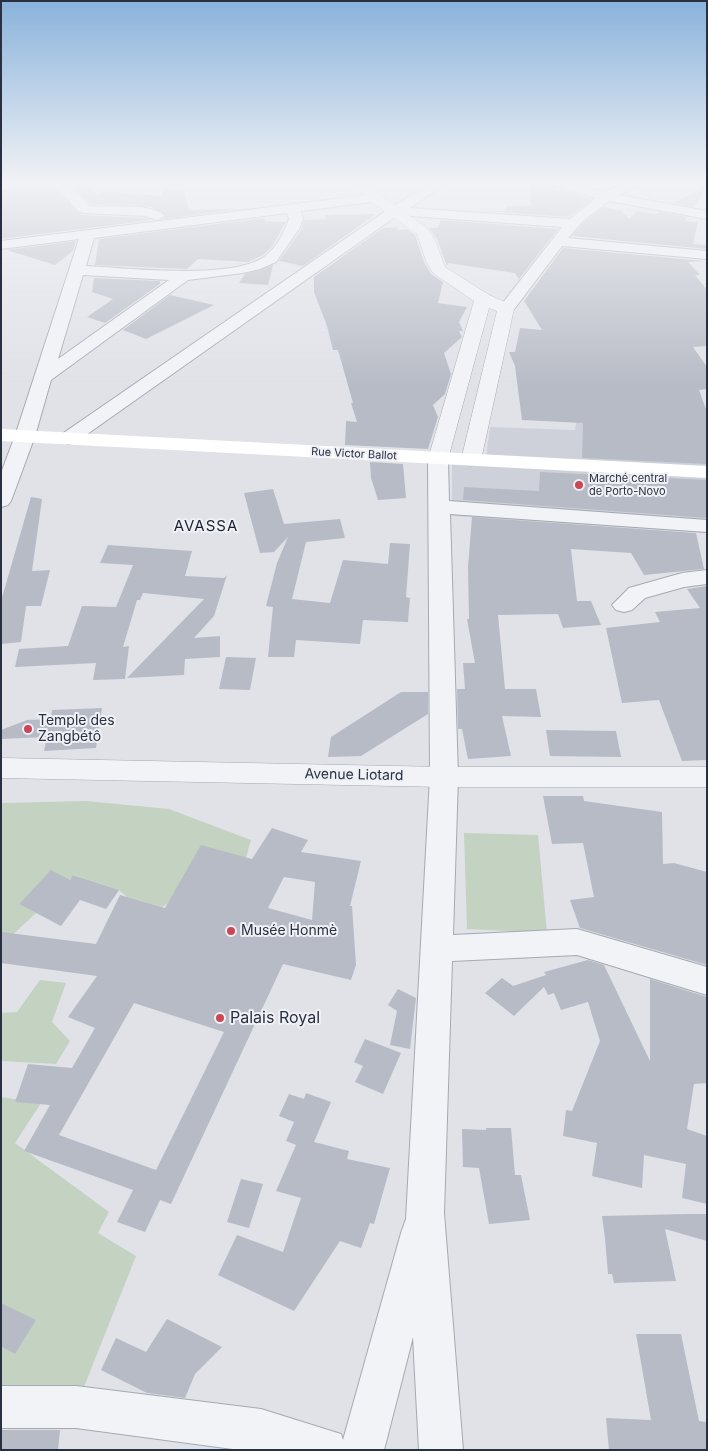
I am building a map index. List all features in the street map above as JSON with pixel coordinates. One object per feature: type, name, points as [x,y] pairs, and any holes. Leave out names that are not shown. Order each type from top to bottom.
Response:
[{"type":"main road","name":"Rue Victor Ballot","points":[[1,435],[707,472]]},
{"type":"street","points":[[1,501],[25,436],[83,251]]},
{"type":"street","points":[[77,270],[184,276],[236,270],[270,260],[276,251]]},
{"type":"street","points":[[69,438],[338,251]]},
{"type":"street","points":[[429,251],[434,265],[439,270],[483,299],[506,309]]},
{"type":"street","points":[[471,460],[506,309],[551,251]]},
{"type":"street","points":[[662,251],[707,255]]},
{"type":"street","points":[[43,378],[184,276]]},
{"type":"street","points":[[441,1450],[425,1213],[444,777],[438,459],[483,299]]},
{"type":"street","points":[[440,507],[707,526]]},
{"type":"street","points":[[624,605],[637,593],[682,580],[707,577]]},
{"type":"street","name":"Avenue Liotard","points":[[2,770],[444,777],[707,777]]},
{"type":"street","points":[[436,949],[577,942],[707,981]]},
{"type":"street","points":[[362,1450],[425,1213]]},
{"type":"street","points":[[1,1407],[76,1407],[147,1415],[261,1431],[325,1450]]},
{"type":"shaded area","name":"Marché central de Porto-Novo","points":[[577,417],[707,424],[707,533],[452,516],[452,463],[485,465],[490,427],[575,430]]},
{"type":"green space","points":[[86,801],[169,809],[251,840],[246,858],[162,907],[127,897],[119,890],[74,875],[69,880],[51,871],[19,904],[36,913],[5,942],[1,941],[1,805],[3,803]]},
{"type":"green space","points":[[464,833],[538,835],[547,933],[467,929]]},
{"type":"green space","points":[[40,980],[66,983],[52,1022],[70,1041],[56,1064],[1,1061],[1,1013],[17,1012]]},
{"type":"green space","points":[[1,1097],[41,1103],[15,1143],[109,1212],[98,1233],[136,1256],[76,1407],[1,1407]]},
{"type":"building","points":[[9,251],[73,251],[55,265]]},
{"type":"building","points":[[97,251],[268,251],[248,262],[198,259],[187,269],[95,265]]},
{"type":"building","points":[[286,251],[324,251],[303,266],[279,261]]},
{"type":"building","points":[[351,251],[420,251],[431,274],[443,282],[438,303],[467,307],[459,322],[463,331],[459,331],[462,337],[444,353],[451,374],[445,394],[433,405],[438,417],[428,449],[345,445],[346,421],[357,422],[338,350],[333,350],[327,326],[314,292],[314,277]]},
{"type":"building","points":[[441,251],[541,251],[519,279],[515,273],[448,263],[447,266]]},
{"type":"building","points":[[561,251],[593,251],[705,261],[688,262],[700,275],[695,275],[707,290],[707,346],[693,347],[707,367],[707,389],[699,390],[707,412],[707,464],[582,458],[583,423],[522,420],[515,366],[509,352],[515,352],[520,328],[542,330],[524,301]]},
{"type":"building","points":[[273,265],[268,285],[239,283],[245,274]]},
{"type":"building","points":[[94,278],[160,281],[160,284],[105,323],[87,317],[113,299],[92,292]]},
{"type":"building","points":[[170,295],[214,305],[146,339],[123,330]]},
{"type":"building","points":[[370,462],[403,464],[406,498],[378,500],[371,478]]},
{"type":"building","points":[[540,472],[707,480],[707,518],[463,500],[464,487],[539,491]]},
{"type":"building","points":[[273,489],[284,524],[340,519],[345,538],[306,542],[292,599],[330,603],[343,560],[388,564],[390,543],[410,544],[406,597],[410,598],[408,622],[363,620],[360,644],[296,640],[294,657],[268,657],[273,607],[266,606],[277,563],[288,537],[274,552],[260,553],[244,493]]},
{"type":"building","points":[[31,497],[42,499],[32,571],[50,570],[41,606],[26,606],[21,642],[1,644],[1,601]]},
{"type":"building","points":[[472,517],[696,533],[704,569],[644,575],[631,553],[571,549],[577,601],[591,601],[601,625],[563,628],[558,614],[498,615],[505,689],[536,689],[541,717],[502,716],[511,756],[468,759],[462,729],[458,729],[457,689],[465,689],[463,663],[475,663],[467,619],[469,619],[468,567]]},
{"type":"building","points":[[108,545],[192,551],[185,576],[224,578],[227,575],[214,616],[194,638],[220,636],[220,657],[185,659],[184,675],[127,678],[204,599],[143,593],[140,600],[137,600],[123,647],[129,646],[125,679],[93,680],[96,663],[15,667],[19,649],[68,646],[82,606],[116,607],[133,565],[100,563]]},
{"type":"building","points":[[707,586],[707,760],[682,761],[659,700],[622,703],[606,628],[660,622],[655,612],[700,608],[687,589]]},
{"type":"building","points":[[226,657],[256,658],[250,690],[219,689]]},
{"type":"building","points":[[401,692],[428,692],[428,714],[361,756],[328,757],[331,737]]},
{"type":"building","points":[[102,708],[96,748],[44,751],[47,737],[1,739],[1,730],[27,720],[51,719],[52,710]]},
{"type":"building","points":[[546,730],[616,731],[621,757],[550,756]]},
{"type":"building","points":[[543,796],[583,796],[584,801],[662,812],[663,864],[674,863],[707,872],[707,965],[580,928],[570,900],[594,897],[583,843],[552,844]]},
{"type":"building","points":[[272,828],[308,840],[301,852],[361,861],[350,906],[352,906],[356,965],[351,980],[283,964],[171,1204],[160,1200],[145,1232],[117,1222],[133,1190],[24,1151],[50,1105],[15,1102],[28,1064],[72,1068],[95,1028],[68,1017],[97,976],[1,963],[1,932],[96,944],[120,895],[165,908],[201,845],[252,859]],"holes":[[[284,877],[315,882],[312,920],[268,908]],[[134,1003],[224,1032],[156,1170],[59,1135]]]},
{"type":"building","points":[[51,870],[70,880],[73,875],[119,890],[106,909],[80,900],[61,926],[19,904]]},
{"type":"building","points":[[588,960],[604,965],[650,1061],[650,979],[707,997],[707,1083],[694,1084],[687,1129],[707,1136],[707,1204],[682,1198],[686,1164],[644,1155],[642,1188],[592,1176],[597,1143],[563,1136],[566,1110],[572,1111],[600,1041],[588,1002],[561,1010],[554,993],[548,995],[544,987],[514,1016],[485,993],[502,978],[513,986],[546,975],[544,972]]},
{"type":"building","points":[[398,989],[416,998],[410,1049],[390,1045],[397,1011],[388,1005]]},
{"type":"building","points":[[365,1039],[401,1053],[383,1094],[355,1082],[363,1066],[354,1062]]},
{"type":"building","points":[[306,1093],[331,1102],[314,1142],[349,1151],[347,1159],[390,1168],[374,1224],[370,1223],[361,1248],[340,1241],[294,1311],[218,1275],[237,1235],[283,1252],[301,1198],[276,1191],[296,1145],[286,1141],[294,1122],[279,1116],[289,1094],[304,1099]]},
{"type":"building","points":[[486,1128],[511,1128],[515,1175],[521,1175],[530,1220],[489,1224],[479,1168],[463,1167],[462,1129],[486,1130]]},
{"type":"building","points":[[241,1179],[263,1184],[249,1228],[227,1222]]},
{"type":"building","points":[[707,1214],[707,1241],[665,1229],[676,1281],[614,1283],[612,1274],[608,1274],[602,1216]]},
{"type":"building","points":[[1,1303],[36,1320],[15,1354],[1,1346]]},
{"type":"building","points":[[167,1319],[222,1347],[195,1374],[185,1398],[147,1393],[101,1370],[116,1338],[146,1352]]},
{"type":"building","points":[[636,1334],[681,1334],[699,1421],[707,1422],[707,1450],[609,1450],[606,1418],[651,1420]]},
{"type":"building","points":[[1,1430],[60,1430],[58,1450],[1,1450]]},
{"type":"place","name":"Marché central de Porto-Novo","points":[[579,485]]},
{"type":"place","name":"Temple des Zangbétô","points":[[28,729]]},
{"type":"place","name":"Musée Honmè","points":[[231,931]]},
{"type":"place","name":"Palais Royal","points":[[220,1018]]},
{"type":"district","name":"AVASSA","points":[[206,526]]}]
